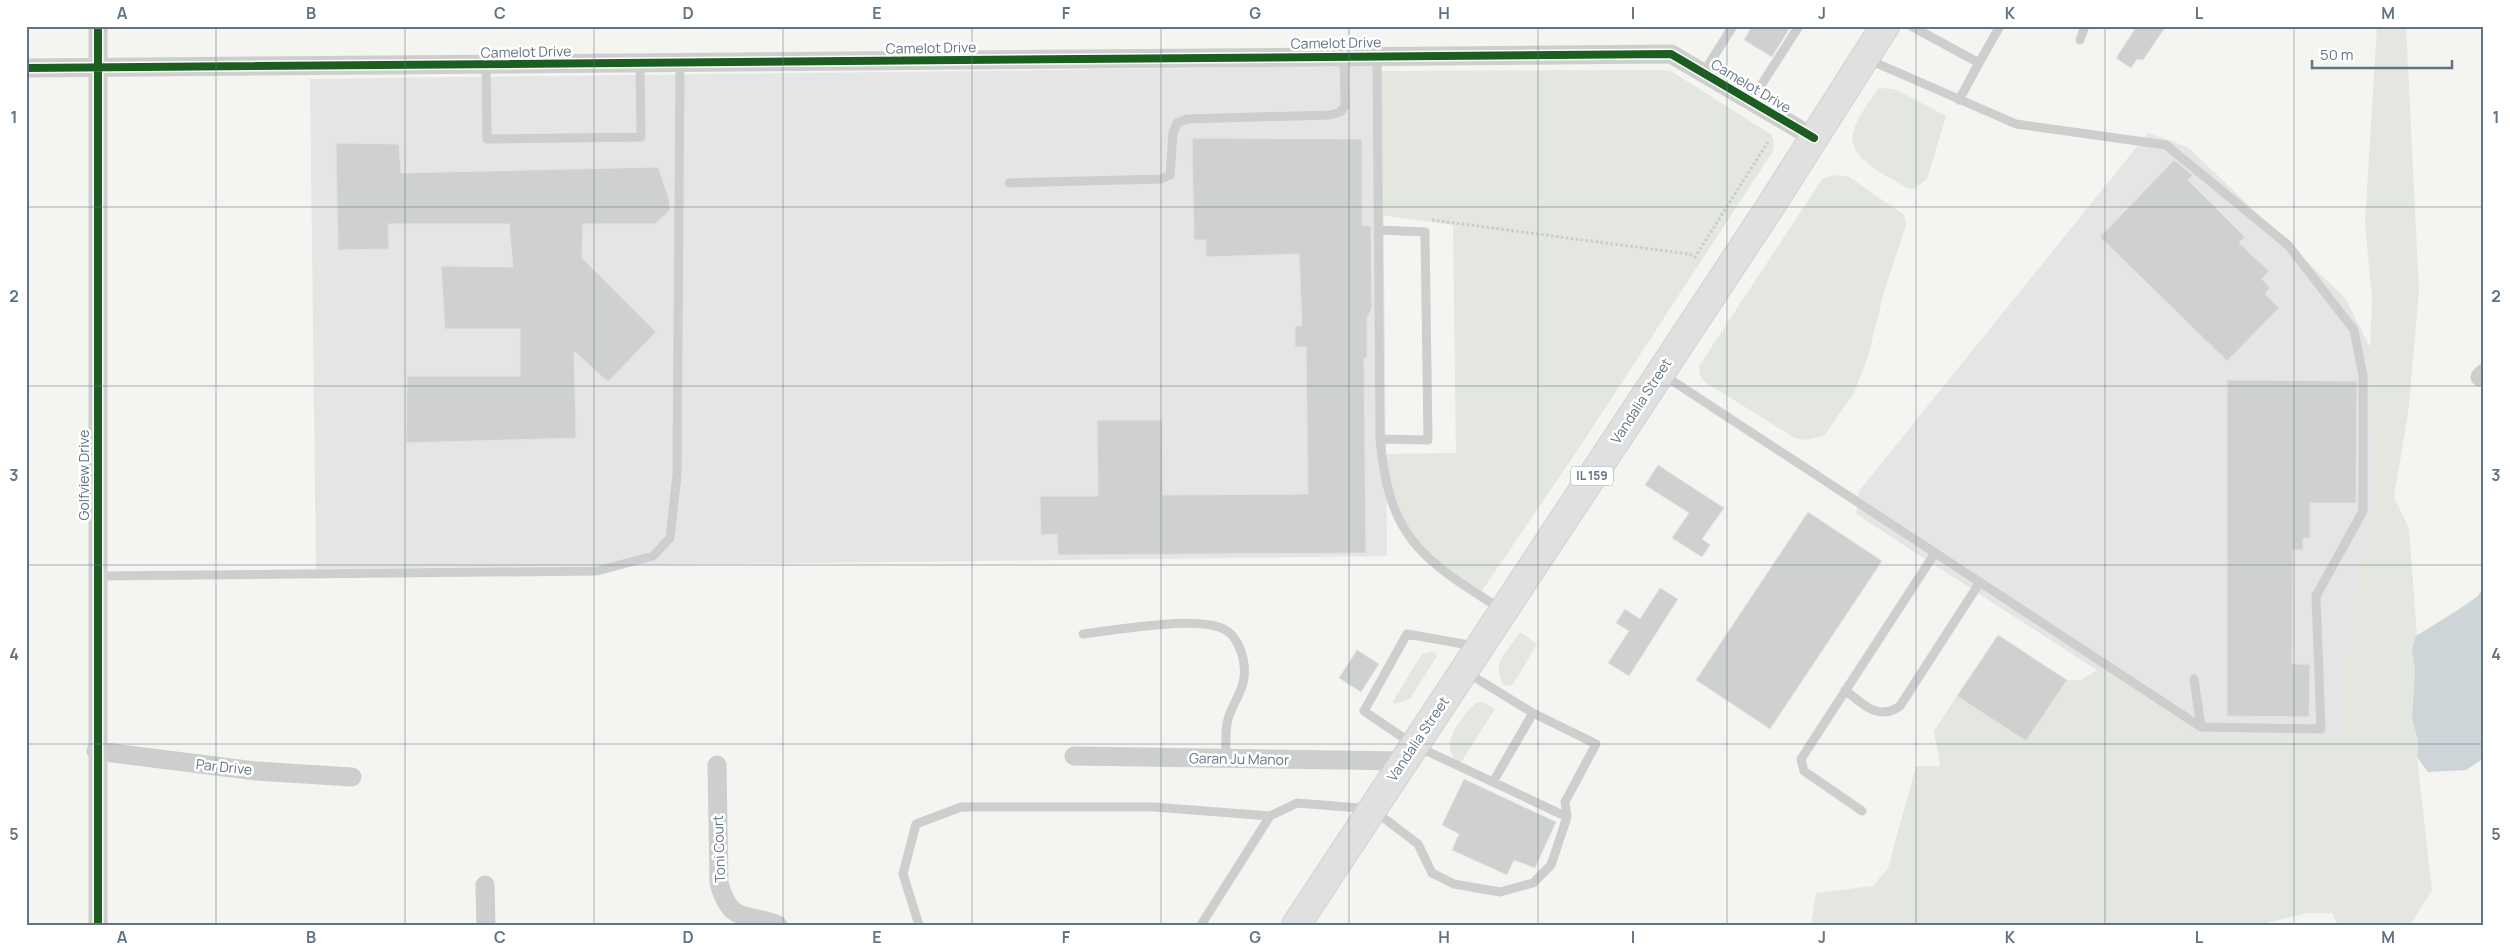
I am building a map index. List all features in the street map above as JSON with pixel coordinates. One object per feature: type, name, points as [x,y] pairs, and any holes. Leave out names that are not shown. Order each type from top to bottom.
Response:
[{"type":"main road","name":"Vandalia Street","points":[[1296,925],[1814,138],[1885,26]]},
{"type":"street","name":"Golfview Drive","points":[[98,26],[96,751],[98,925]]},
{"type":"street","name":"Camelot Drive","points":[[26,68],[640,64],[1377,55],[1671,54],[1814,138]]},
{"type":"street","name":"Par Drive","points":[[96,751],[256,770],[352,777]]},
{"type":"street","name":"Garan Ju Manor","points":[[1074,756],[1226,758],[1410,753]]},
{"type":"street","name":"Toni Court","points":[[717,765],[719,883],[721,891],[728,904],[739,916],[778,925]]},
{"type":"street","points":[[485,885],[486,925]]},
{"type":"lane","points":[[1704,72],[1733,26]]},
{"type":"lane","points":[[1751,101],[1799,26]]},
{"type":"lane","points":[[1911,26],[1979,63]]},
{"type":"lane","points":[[1959,100],[2000,26]]},
{"type":"lane","points":[[2080,40],[2085,26]]},
{"type":"lane","points":[[1377,55],[1380,230],[1380,440],[1389,494],[1405,532],[1434,565],[1504,610]]},
{"type":"lane","points":[[1009,183],[1161,179],[1170,174],[1173,133],[1177,123],[1187,119],[1330,115],[1340,112],[1345,106],[1344,56]]},
{"type":"lane","points":[[1660,373],[2201,727],[2321,729],[2316,596],[2363,511],[2363,376],[2354,330],[2288,245],[2166,145],[2016,124],[1864,58]]},
{"type":"lane","points":[[97,576],[597,571],[653,556],[670,538],[676,476],[680,63]]},
{"type":"lane","points":[[486,65],[487,140],[641,137],[640,64]]},
{"type":"lane","points":[[1380,230],[1425,232],[1428,440],[1380,440]]},
{"type":"lane","points":[[1862,810],[1804,771],[1801,759],[1935,553]]},
{"type":"lane","points":[[1845,690],[1870,709],[1879,713],[1894,710],[1900,706],[1980,582]]},
{"type":"lane","points":[[1083,634],[1173,624],[1220,627],[1232,637],[1241,651],[1244,667],[1240,693],[1226,723],[1226,758]]},
{"type":"lane","points":[[1480,647],[1407,634],[1364,711],[1410,753],[1493,782],[1567,817]]},
{"type":"lane","points":[[919,925],[903,874],[916,824],[960,806],[1154,807],[1270,816],[1297,803],[1372,809],[1418,844],[1432,873],[1454,884],[1500,892],[1533,884],[1551,865],[1567,817],[1565,802],[1596,744],[1533,713],[1464,671]]},
{"type":"lane","points":[[2194,679],[2201,727]]},
{"type":"lane","points":[[1493,782],[1533,713]]},
{"type":"lane","points":[[1202,925],[1270,816]]},
{"type":"path","points":[[1423,219],[1689,254],[1695,257],[1768,142]]},
{"type":"shaded area","points":[[2377,26],[2406,26],[2419,291],[2408,414],[2394,497],[2409,529],[2417,636],[2412,649],[2415,671],[2412,718],[2418,741],[2417,757],[2432,890],[2410,925],[2338,925],[2332,913],[2307,913],[2261,924],[2225,925],[1811,925],[1816,893],[1873,886],[1888,868],[1916,766],[1940,766],[1934,731],[1957,696],[2067,680],[2081,680],[2106,665],[2203,739],[2343,738],[2347,645],[2361,557],[2375,506],[2370,347],[2372,298],[2365,223]]},
{"type":"shaded area","points":[[1382,66],[1387,556],[316,569],[310,79]]},
{"type":"shaded area","points":[[1377,71],[1671,71],[1772,135],[1773,151],[1579,448],[1479,595],[1458,582],[1405,532],[1382,454],[1456,453],[1453,225],[1379,215]]},
{"type":"shaded area","points":[[1878,89],[1897,90],[1946,116],[1927,179],[1914,189],[1907,188],[1879,172],[1861,157],[1855,149],[1853,140],[1856,124]]},
{"type":"shaded area","points":[[2148,133],[2188,147],[2345,298],[2370,347],[2375,506],[2361,557],[2347,645],[2343,739],[2203,739],[1856,514],[1859,491]]},
{"type":"shaded area","points":[[1837,175],[1849,177],[1904,215],[1906,225],[1884,292],[1868,356],[1854,393],[1824,436],[1805,440],[1795,438],[1705,382],[1700,375],[1699,366],[1823,178]]},
{"type":"shaded area","points":[[2484,587],[2484,758],[2466,770],[2428,772],[2417,757],[2418,741],[2412,718],[2415,671],[2412,649],[2416,636],[2478,596]]},
{"type":"shaded area","points":[[1520,632],[1537,644],[1512,686],[1504,685],[1500,677],[1500,664]]},
{"type":"shaded area","points":[[1434,652],[1437,656],[1410,699],[1394,704],[1393,701],[1422,654]]},
{"type":"shaded area","points":[[1483,702],[1495,709],[1462,761],[1457,761],[1450,747],[1454,731],[1475,703]]},
{"type":"building","points":[[1752,26],[1791,26],[1772,57],[1744,40]]},
{"type":"building","points":[[2137,26],[2166,26],[2143,60],[2137,59],[2131,68],[2116,58]]},
{"type":"building","points":[[1192,138],[1362,139],[1362,225],[1371,226],[1372,308],[1367,318],[1367,358],[1364,358],[1366,553],[1058,555],[1057,534],[1041,535],[1040,496],[1098,496],[1097,420],[1162,420],[1163,495],[1308,494],[1306,347],[1295,347],[1295,326],[1302,326],[1299,254],[1206,257],[1206,240],[1194,240]]},
{"type":"building","points":[[336,143],[399,144],[401,173],[658,167],[669,199],[670,210],[655,224],[583,224],[582,258],[656,332],[608,382],[574,351],[576,438],[406,443],[407,376],[520,376],[520,329],[445,329],[441,266],[513,267],[509,224],[388,224],[389,249],[338,250]]},
{"type":"building","points":[[2174,160],[2193,175],[2188,180],[2245,237],[2239,243],[2269,271],[2262,279],[2270,288],[2265,294],[2279,308],[2227,361],[2100,237]]},
{"type":"building","points":[[2227,380],[2357,381],[2356,503],[2310,503],[2310,538],[2303,538],[2303,550],[2293,550],[2292,664],[2310,664],[2309,717],[2227,716]]},
{"type":"building","points":[[1658,465],[1724,508],[1702,539],[1710,545],[1702,557],[1672,538],[1689,513],[1645,485]]},
{"type":"building","points":[[1808,512],[1882,561],[1770,729],[1696,680]]},
{"type":"building","points":[[1660,588],[1678,599],[1629,676],[1608,663],[1629,631],[1616,623],[1625,609],[1640,619]]},
{"type":"building","points":[[1998,635],[2067,680],[2026,741],[1957,696]]},
{"type":"building","points":[[1357,650],[1379,664],[1361,692],[1339,678]]},
{"type":"building","points":[[1464,779],[1556,822],[1535,868],[1514,860],[1507,875],[1452,850],[1459,834],[1442,825]]},
{"type":"cycle path","points":[[98,26],[98,925]]},
{"type":"cycle path","points":[[26,68],[1671,54],[1814,138]]}]
